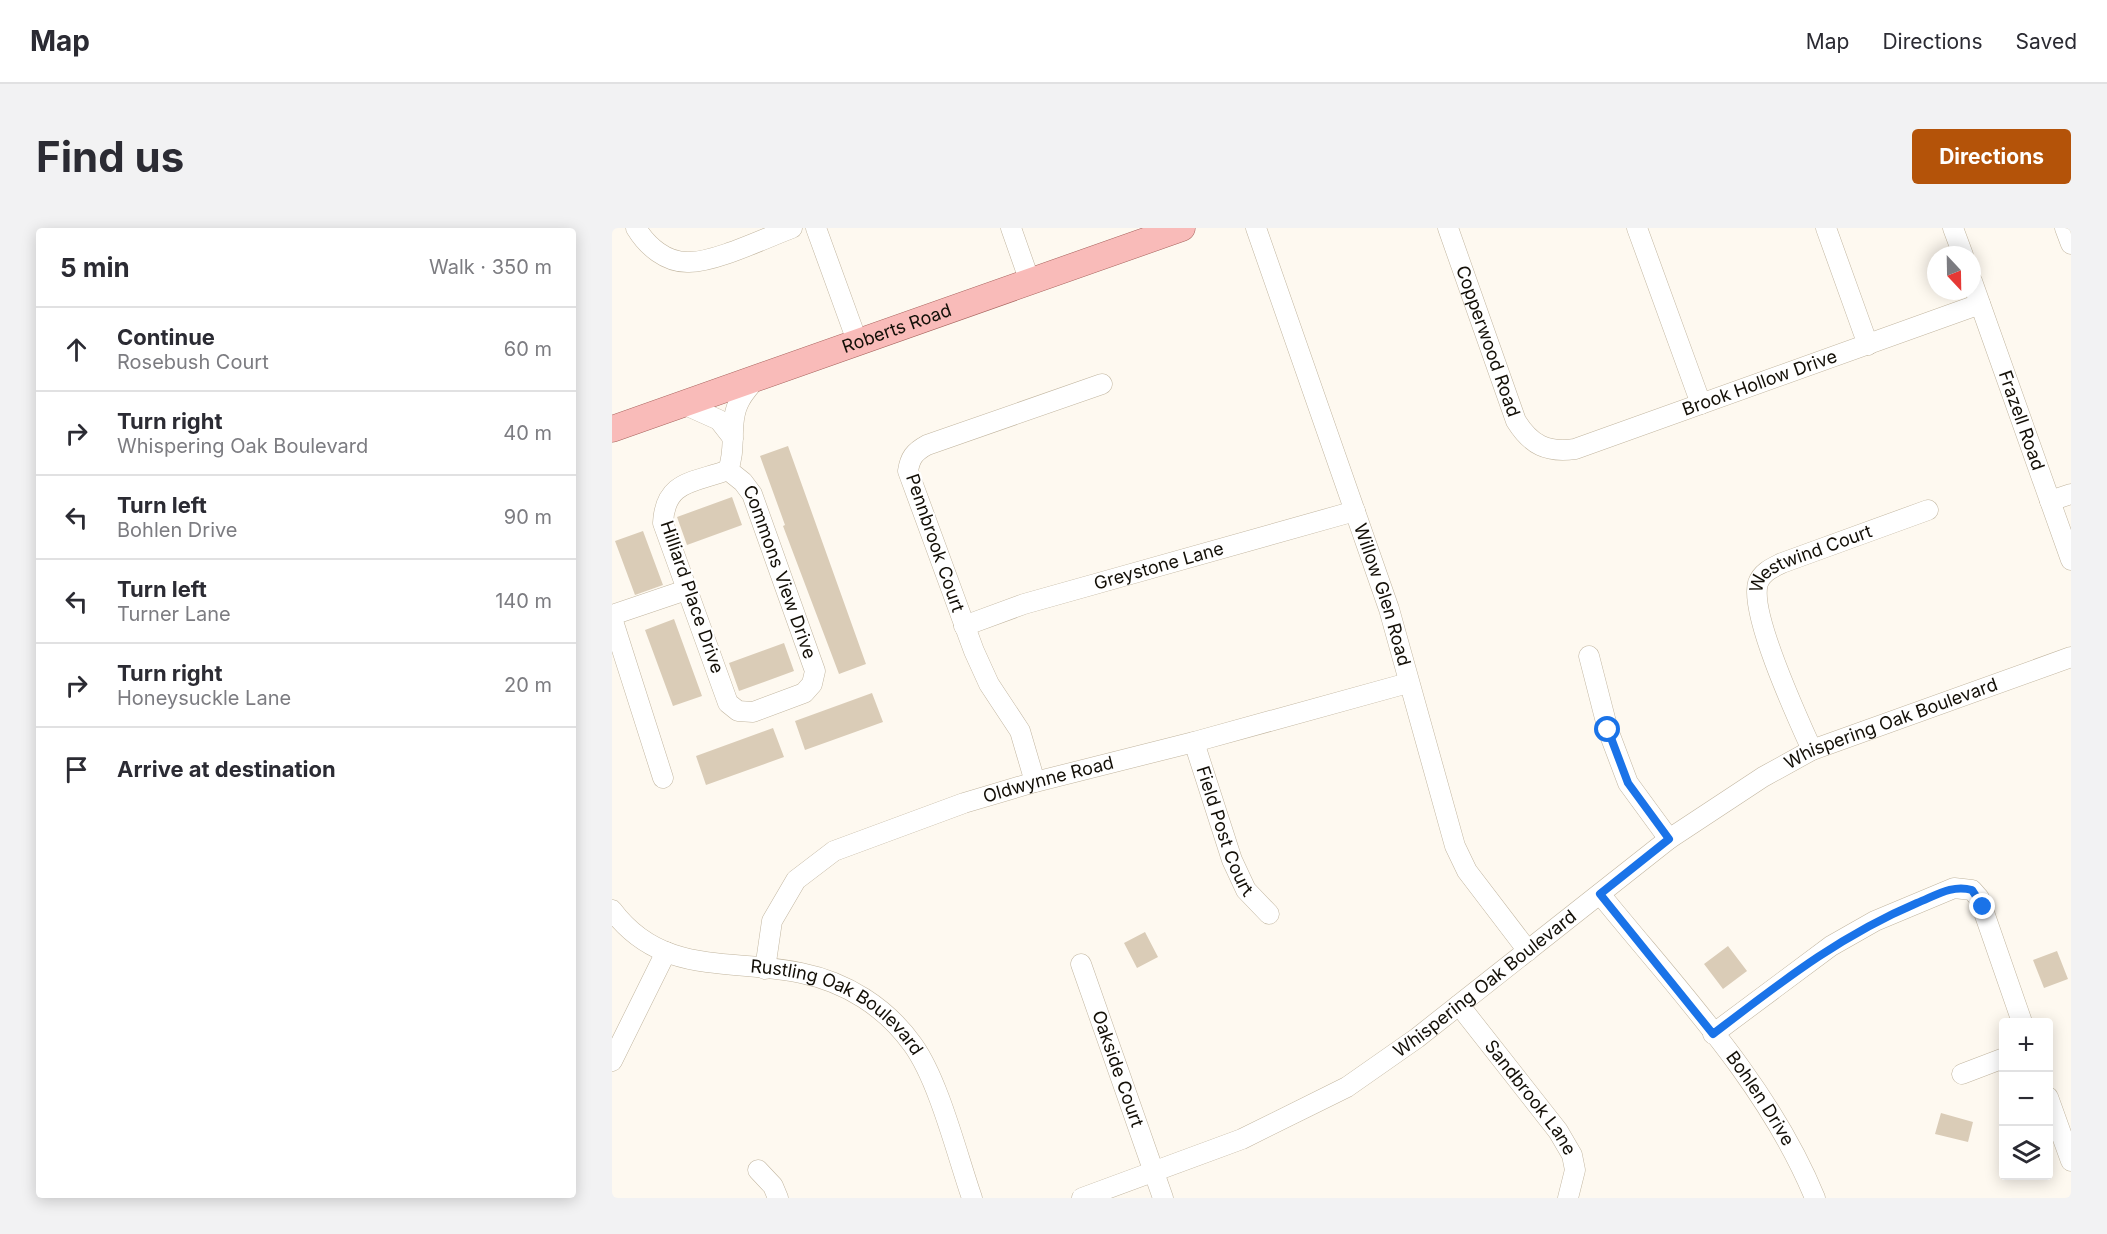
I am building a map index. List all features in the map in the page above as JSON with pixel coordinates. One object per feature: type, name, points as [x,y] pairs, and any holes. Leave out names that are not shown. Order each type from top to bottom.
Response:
[{"type":"main road","name":"Roberts Road","points":[[612,429],[1182,228]]},
{"type":"street","points":[[636,228],[645,243],[666,257],[688,262],[710,258],[792,228]]},
{"type":"street","points":[[816,228],[857,341]]},
{"type":"street","points":[[1011,228],[1030,282]]},
{"type":"street","name":"Willow Glen Road","points":[[1256,228],[1389,609],[1455,846],[1467,871],[1528,951]]},
{"type":"street","name":"Copperwood Road","points":[[1448,228],[1516,421],[1525,436],[1538,446]]},
{"type":"street","points":[[1637,228],[1701,404]]},
{"type":"street","points":[[1826,228],[1868,345]]},
{"type":"street","points":[[1953,228],[1960,246]]},
{"type":"street","points":[[2065,228],[2071,244]]},
{"type":"street","name":"Frazell Road","points":[[1979,300],[2050,501],[2064,518],[2071,560]]},
{"type":"street","name":"Brook Hollow Drive","points":[[1538,446],[1556,452],[1575,449],[1980,304]]},
{"type":"street","points":[[728,470],[733,458],[734,417],[739,400],[757,377]]},
{"type":"street","name":"Pennbrook Court","points":[[1035,782],[1020,731],[989,684],[964,626],[908,471],[910,460],[916,451],[927,445],[1102,384]]},
{"type":"street","points":[[681,403],[719,420],[733,438]]},
{"type":"street","name":"Hilliard Place Drive","points":[[728,470],[680,487],[668,496],[663,523],[728,703],[738,711],[753,712],[804,693],[812,684]]},
{"type":"street","name":"Commons View Drive","points":[[728,470],[743,482],[752,494],[815,671],[812,684]]},
{"type":"street","points":[[2050,501],[2071,494]]},
{"type":"street","name":"Greystone Lane","points":[[964,626],[1023,604],[1354,510]]},
{"type":"street","name":"Westwind Court","points":[[1812,750],[1773,658],[1757,599],[1758,583],[1767,570],[1782,563],[1928,510]]},
{"type":"street","points":[[663,778],[612,617],[686,590]]},
{"type":"street","points":[[1589,656],[1608,730],[1628,783],[1669,839]]},
{"type":"street","name":"Whispering Oak Boulevard","points":[[1082,1198],[1242,1140],[1347,1086],[1459,1005],[1669,839],[1763,777],[1812,750],[2071,657]]},
{"type":"street","name":"Oldwynne Road","points":[[765,969],[772,921],[796,880],[834,851],[964,803],[1035,782],[1194,742],[1408,683]]},
{"type":"street","name":"Field Post Court","points":[[1194,742],[1232,860],[1246,890],[1269,914]]},
{"type":"street","points":[[1713,1034],[1831,946],[1875,921],[1954,888],[1972,890],[1979,898],[2020,1018]]},
{"type":"street","name":"Bohlen Drive","points":[[1600,894],[1713,1034],[1777,1122],[1815,1198]]},
{"type":"street","name":"Rustling Oak Boulevard","points":[[612,910],[637,935],[666,952],[693,962],[800,972],[835,982],[864,997],[893,1021],[914,1046],[932,1081],[972,1198]]},
{"type":"street","points":[[612,1061],[666,952]]},
{"type":"street","name":"Oakside Court","points":[[1081,964],[1154,1172]]},
{"type":"street","name":"Sandbrook Lane","points":[[1459,1005],[1558,1131],[1572,1155],[1575,1170],[1568,1198]]},
{"type":"street","points":[[1962,1074],[1999,1060]]},
{"type":"street","points":[[2053,1109],[2071,1161]]},
{"type":"street","points":[[758,1170],[773,1186],[777,1198]]},
{"type":"street","points":[[1154,1172],[1163,1198]]},
{"type":"building","points":[[788,446],[866,664],[839,674],[783,526],[785,525],[760,456]]},
{"type":"building","points":[[732,497],[742,525],[687,545],[677,517]]},
{"type":"building","points":[[643,531],[663,585],[635,595],[615,541]]},
{"type":"building","points":[[674,619],[702,696],[673,706],[645,630]]},
{"type":"building","points":[[784,643],[794,671],[739,691],[729,663]]},
{"type":"building","points":[[872,693],[883,722],[805,750],[795,721]]},
{"type":"building","points":[[773,728],[784,757],[706,785],[696,756]]},
{"type":"building","points":[[1145,932],[1158,957],[1137,968],[1124,943]]},
{"type":"building","points":[[1728,946],[1747,971],[1723,989],[1704,964]]},
{"type":"building","points":[[2057,951],[2068,979],[2044,988],[2033,960]]},
{"type":"building","points":[[1941,1113],[1973,1122],[1968,1142],[1935,1134]]},
{"type":"route","points":[[1608,730],[1628,783],[1669,839],[1600,894],[1713,1034],[1831,946],[1875,921],[1954,888],[1963,887],[1972,890],[1983,907]]}]
